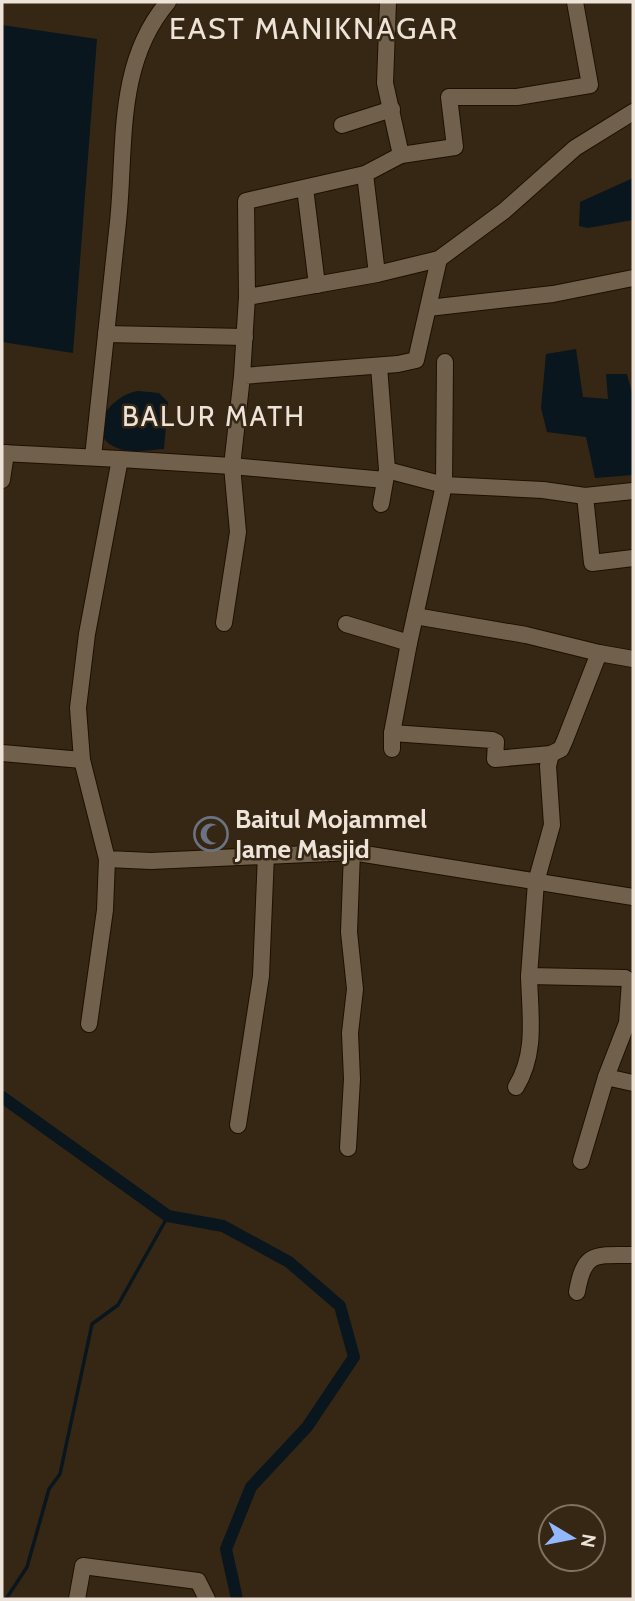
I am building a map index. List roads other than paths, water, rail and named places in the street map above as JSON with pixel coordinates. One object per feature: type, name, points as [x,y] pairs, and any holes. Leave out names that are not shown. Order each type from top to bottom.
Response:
[{"type":"street","points":[[93,457],[120,202],[124,112],[131,74],[143,45],[169,2]]},
{"type":"street","points":[[388,2],[385,83],[401,155]]},
{"type":"street","points":[[224,623],[238,532],[232,466],[245,337],[246,201],[365,174],[401,155],[455,147],[449,97],[517,97],[590,85],[575,2]]},
{"type":"street","points":[[342,125],[392,109]]},
{"type":"street","points":[[247,297],[377,274],[439,259],[504,211],[575,148],[633,112]]},
{"type":"street","points":[[365,174],[377,274]]},
{"type":"street","points":[[305,188],[317,285]]},
{"type":"street","points":[[242,376],[379,366],[416,360],[439,259]]},
{"type":"street","points":[[428,308],[553,294],[633,278]]},
{"type":"street","points":[[106,334],[245,337]]},
{"type":"street","points":[[445,362],[444,485],[409,643],[392,741],[492,740],[496,742],[495,759],[551,754],[561,749],[599,653]]},
{"type":"street","points":[[379,366],[386,475],[381,504]]},
{"type":"street","points":[[2,480],[4,453],[386,475],[444,485],[543,490],[585,496],[633,491]]},
{"type":"street","points":[[89,1024],[105,910],[107,859],[82,760],[78,708],[87,634],[120,459]]},
{"type":"street","points":[[585,496],[592,563],[633,558]]},
{"type":"street","points":[[415,616],[526,635],[633,659]]},
{"type":"street","points":[[346,624],[409,643]]},
{"type":"street","points":[[2,753],[47,760],[82,760]]},
{"type":"street","points":[[516,1087],[526,1070],[533,1033],[529,976],[536,882],[552,825],[548,766],[551,754]]},
{"type":"street","points":[[107,859],[152,861],[352,852],[633,897]]},
{"type":"street","points":[[348,1148],[352,1079],[350,1033],[355,989],[349,932],[352,852]]},
{"type":"street","points":[[238,1125],[261,976],[265,854]]},
{"type":"street","points":[[529,976],[625,978],[630,981],[627,1024],[606,1077],[582,1161]]},
{"type":"street","points":[[606,1077],[633,1083]]},
{"type":"street","points":[[576,1292],[581,1267],[587,1260],[607,1255],[633,1255]]},
{"type":"street","points":[[77,1599],[83,1566],[198,1581],[206,1599]]},
{"type":"waterway","points":[[2,1097],[168,1216],[223,1226],[289,1262],[340,1306],[354,1357],[307,1427],[251,1487],[226,1549],[237,1599]]},
{"type":"waterway","points":[[6,1599],[27,1567],[49,1489],[60,1474],[92,1324],[118,1305],[168,1216]]},
{"type":"place","name":"Baitul Mojammel Jame Masjid","points":[[211,834]]},
{"type":"district","name":"EAST MANIKNAGAR","points":[[314,29]]},
{"type":"district","name":"BALUR MATH","points":[[214,416]]}]
